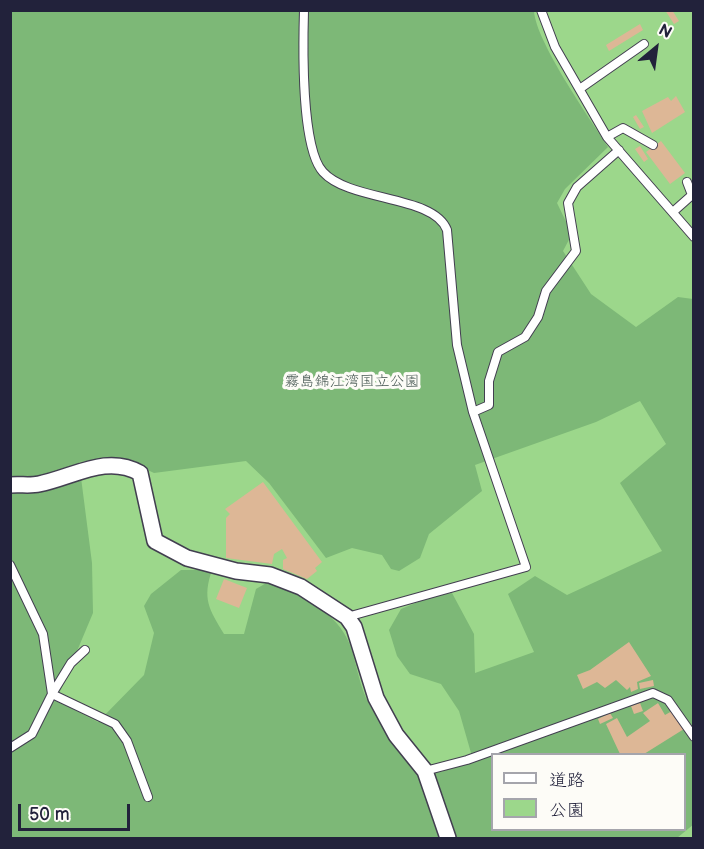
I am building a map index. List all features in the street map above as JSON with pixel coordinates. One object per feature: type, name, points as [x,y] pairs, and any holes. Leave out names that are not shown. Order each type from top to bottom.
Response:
[{"type":"street","points":[[10,484],[38,484],[82,468],[128,466],[140,473],[155,542],[187,558],[236,571],[270,575],[301,587],[347,617],[354,627],[376,698],[396,735],[425,771],[447,838]]},
{"type":"lane","points":[[304,10],[303,47],[307,128],[323,173],[357,192],[427,211],[444,222],[447,230],[457,345],[474,412],[526,567],[347,617]]},
{"type":"lane","points":[[541,10],[555,47],[581,88],[607,137],[674,211],[693,237]]},
{"type":"lane","points":[[581,88],[644,44]]},
{"type":"lane","points":[[607,137],[623,128],[653,145]]},
{"type":"lane","points":[[474,412],[489,405],[489,381],[498,352],[525,337],[538,317],[546,291],[576,251],[568,203],[577,187],[619,150]]},
{"type":"lane","points":[[674,211],[692,195],[687,182]]},
{"type":"lane","points":[[10,565],[43,634],[52,694]]},
{"type":"lane","points":[[10,747],[32,734],[71,663],[85,650]]},
{"type":"lane","points":[[425,771],[467,760],[653,693],[668,700],[693,737]]},
{"type":"lane","points":[[52,694],[115,724],[126,741],[148,797]]},
{"type":"green space","name":"霧島錦江湾国立公園","points":[[10,11],[693,11],[693,838],[11,838]]},
{"type":"green space","name":"霧島錦江湾国立公園","points":[[10,11],[534,11],[537,25],[553,60],[608,147],[565,189],[557,203],[572,234],[563,251],[591,294],[636,327],[678,297],[693,299],[694,824],[686,831],[686,753],[491,753],[491,831],[686,831],[677,838],[11,838]],"holes":[[[640,401],[666,444],[620,483],[662,551],[567,595],[535,576],[508,594],[534,652],[475,673],[474,634],[452,593],[430,597],[401,609],[389,630],[397,656],[410,674],[441,684],[459,711],[473,760],[441,772],[420,774],[391,738],[366,698],[350,645],[344,633],[327,613],[304,598],[268,582],[256,589],[244,634],[224,634],[214,618],[207,596],[212,570],[181,570],[151,594],[144,606],[154,633],[144,675],[98,722],[56,701],[93,613],[92,563],[79,462],[120,457],[154,473],[246,461],[269,483],[326,558],[352,548],[382,555],[391,569],[399,571],[420,558],[429,534],[482,491],[475,465],[596,422]]]},
{"type":"building","points":[[665,10],[672,10],[679,21],[674,24]]},
{"type":"building","points":[[640,24],[643,30],[609,51],[606,45]]},
{"type":"building","points":[[676,96],[685,112],[652,133],[642,111],[668,97],[671,101]]},
{"type":"building","points":[[636,115],[644,127],[640,129],[633,117]]},
{"type":"building","points":[[661,141],[685,173],[670,184],[646,152]]},
{"type":"building","points":[[640,146],[648,159],[644,162],[635,149]]},
{"type":"building","points":[[263,482],[322,562],[315,568],[317,571],[307,579],[283,569],[283,560],[287,558],[282,549],[274,554],[272,564],[226,558],[226,518],[230,514],[225,509]]},
{"type":"building","points":[[224,579],[247,588],[239,608],[216,599]]},
{"type":"building","points":[[629,642],[651,676],[637,682],[638,689],[631,692],[630,687],[627,690],[616,680],[605,688],[597,682],[583,689],[577,675],[590,670]]},
{"type":"building","points":[[653,680],[654,686],[640,689],[639,683]]},
{"type":"building","points":[[640,703],[643,711],[634,714],[631,706]]},
{"type":"building","points":[[658,703],[665,715],[672,711],[684,729],[646,753],[620,753],[606,724],[617,718],[627,737],[650,721],[643,713]]},
{"type":"building","points":[[610,713],[613,718],[600,724],[598,719]]}]
